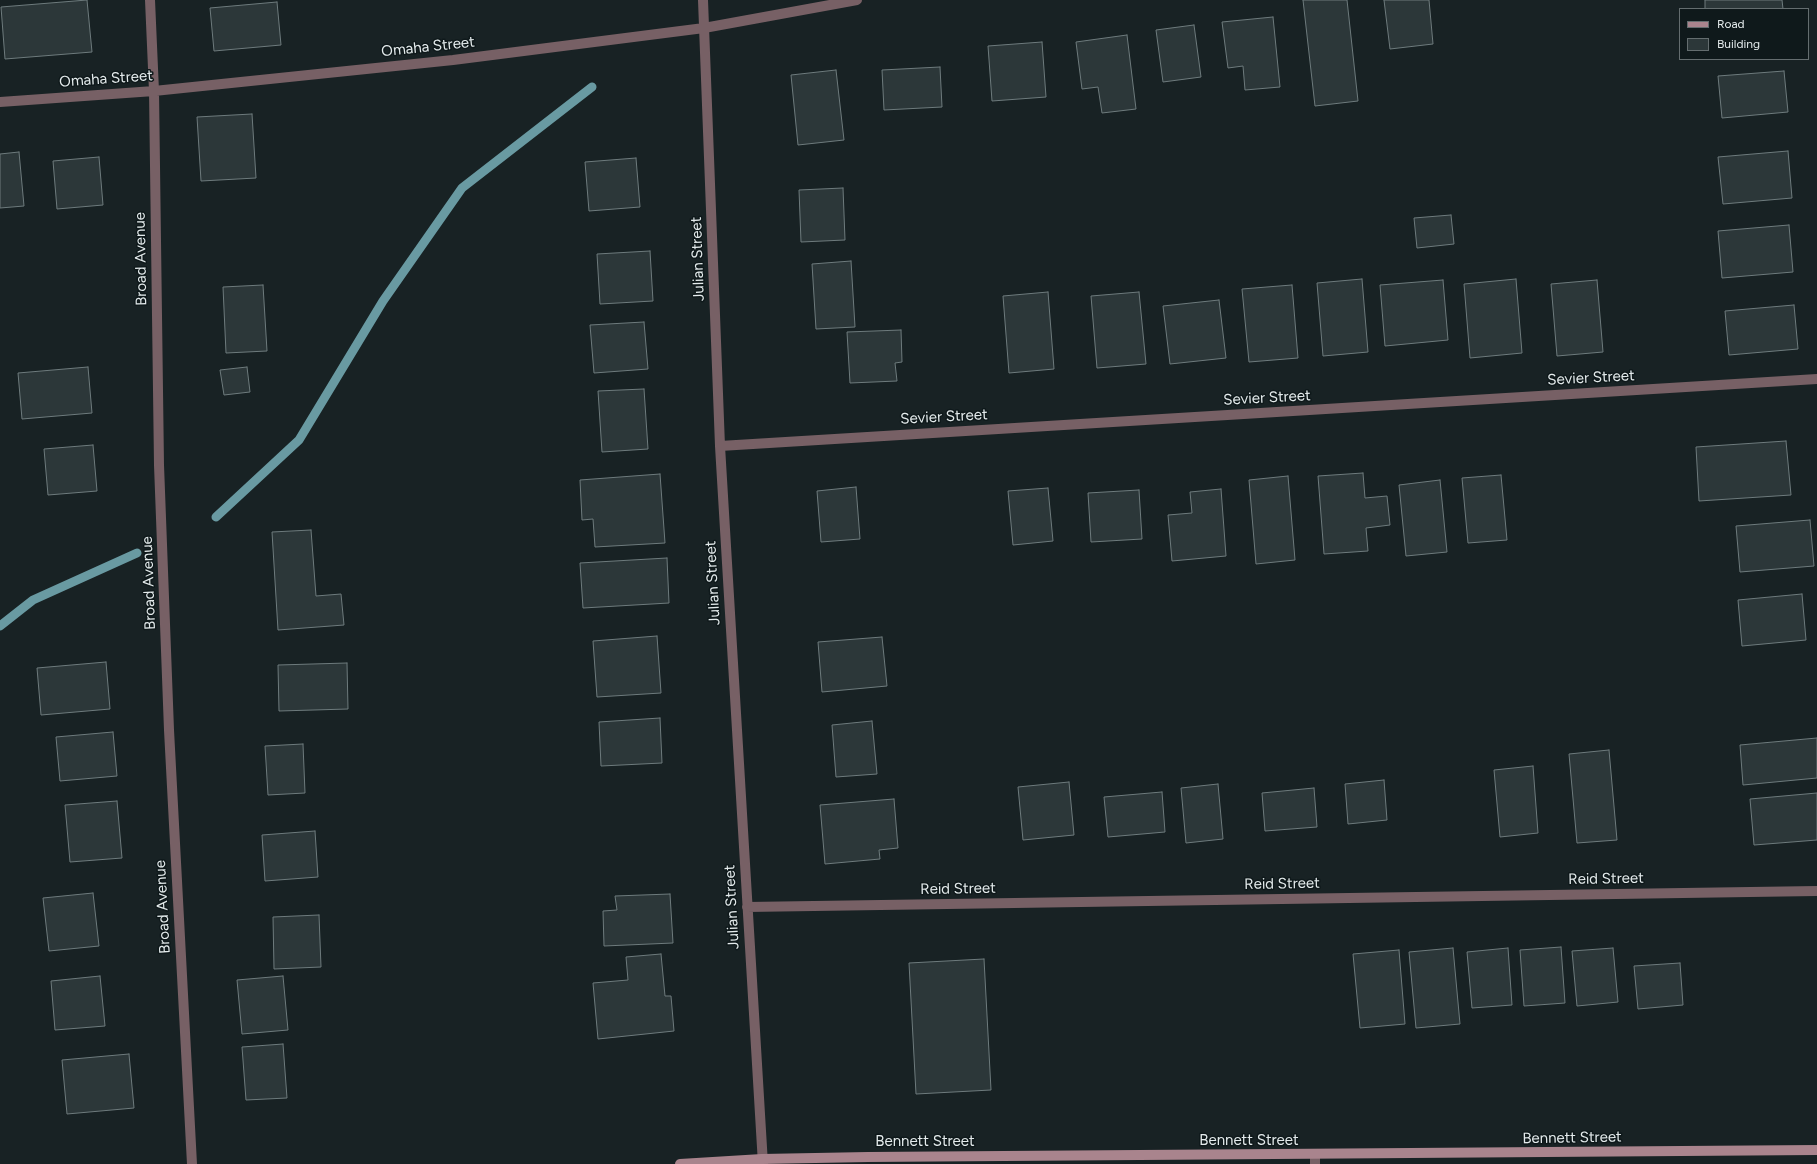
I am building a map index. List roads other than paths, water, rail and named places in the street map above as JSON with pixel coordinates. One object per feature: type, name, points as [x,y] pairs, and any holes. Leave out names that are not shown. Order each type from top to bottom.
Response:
[{"type":"street","name":"Broad Avenue","points":[[150,0],[154,91],[159,465],[169,730],[192,1164]]},
{"type":"street","name":"Julian Street","points":[[703,0],[720,446],[762,1162]]},
{"type":"street","name":"Omaha Street","points":[[0,102],[154,91],[453,60],[704,28],[857,0]]},
{"type":"street","name":"Sevier Street","points":[[720,446],[1817,379]]},
{"type":"street","name":"Reid Street","points":[[747,907],[1817,891]]},
{"type":"street","name":"Bennett Street","points":[[680,1164],[762,1162],[1315,1160],[1817,1150]]},
{"type":"waterway","points":[[216,517],[299,440],[383,301],[462,188],[592,87]]},
{"type":"waterway","points":[[0,626],[33,600],[137,553]]}]
